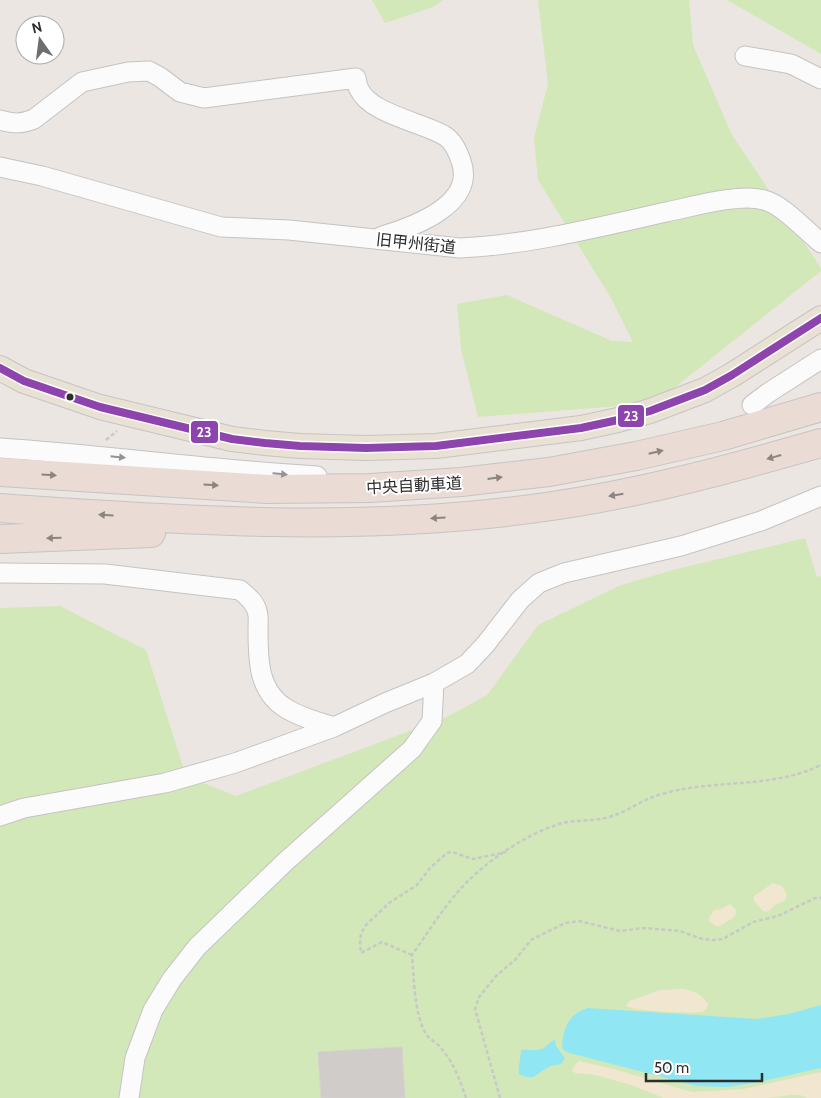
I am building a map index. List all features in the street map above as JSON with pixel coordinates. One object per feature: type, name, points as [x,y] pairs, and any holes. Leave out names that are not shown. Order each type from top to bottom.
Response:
[{"type":"highway","name":"中央自動車道","points":[[0,472],[268,489],[370,488],[440,484],[548,472],[636,456],[723,436],[821,407]]},
{"type":"highway","name":"中央自動車道","points":[[0,508],[168,519],[277,523],[365,523],[444,518],[544,508],[639,492],[734,468],[821,443]]},
{"type":"highway","points":[[0,538],[48,538],[365,523]]},
{"type":"main road","points":[[0,368],[24,381],[100,407],[232,439],[265,444],[366,448],[436,446],[581,428],[650,411],[705,390],[821,318]]},
{"type":"street","points":[[745,56],[791,64],[821,79]]},
{"type":"street","points":[[0,120],[18,124],[34,119],[82,82],[93,78],[128,72],[149,71],[180,92],[204,98],[356,78],[359,90],[366,98],[389,114],[421,124],[446,137],[453,144],[459,156],[465,177],[463,186],[458,194],[429,218],[405,229],[374,238]]},
{"type":"street","name":"旧甲州街道","points":[[1,167],[42,176],[221,227],[289,230],[460,248],[484,247],[554,236],[721,201],[756,198],[777,205],[821,243]]},
{"type":"street","points":[[752,405],[821,359]]},
{"type":"street","points":[[0,448],[73,453],[280,474],[440,484]]},
{"type":"street","points":[[0,816],[24,808],[165,783],[235,763],[334,727],[434,683],[467,664],[485,646],[520,600],[539,583],[564,573],[681,546],[761,521],[821,496]]},
{"type":"street","points":[[0,573],[105,574],[240,590],[251,600],[258,611],[258,659],[261,679],[270,695],[285,708],[304,718],[334,727]]},
{"type":"street","points":[[129,1098],[135,1058],[153,1010],[172,979],[196,947],[271,875],[412,749],[432,721],[434,683]]},
{"type":"path","points":[[466,1098],[460,1079],[450,1061],[440,1046],[426,1035],[419,1018],[412,955],[467,882],[506,852],[538,832],[559,824],[608,818],[629,810],[650,798],[682,789],[786,778],[805,773],[821,765]]},
{"type":"path","points":[[412,955],[382,942],[361,953],[360,944],[366,925],[389,903],[416,885],[430,868],[447,853],[452,852],[474,859],[506,852]]},
{"type":"path","points":[[500,1098],[475,1009],[479,997],[496,976],[515,960],[531,940],[565,923],[579,921],[620,931],[644,928],[680,931],[702,939],[723,939],[753,922],[778,916],[799,904],[815,898],[821,898]]},
{"type":"green space","points":[[372,0],[443,0],[433,7],[385,23]]},
{"type":"green space","points":[[538,0],[689,0],[693,45],[732,135],[821,268],[821,271],[669,392],[620,406],[478,417],[461,349],[457,304],[507,295],[612,341],[633,342],[611,298],[538,180],[534,138],[548,84]]},
{"type":"green space","points":[[725,0],[821,0],[821,54],[729,1]]},
{"type":"green space","points":[[805,538],[817,577],[821,576],[821,1098],[0,1098],[0,608],[60,606],[146,650],[186,776],[236,796],[447,717],[487,695],[538,625],[621,585],[673,570]]},
{"type":"sand","points":[[773,883],[782,886],[787,895],[786,898],[768,912],[763,911],[754,901],[754,896]]},
{"type":"sand","points":[[730,904],[736,910],[733,918],[718,927],[710,922],[709,918],[714,910],[721,909]]},
{"type":"sand","points":[[683,989],[700,995],[708,1004],[707,1008],[695,1013],[650,1011],[626,1006],[629,1001],[660,990]]},
{"type":"sand","points":[[579,1061],[692,1092],[743,1089],[821,1072],[821,1098],[791,1095],[767,1098],[664,1098],[631,1085],[595,1075],[575,1073],[572,1071]]},
{"type":"water","points":[[821,1005],[821,1068],[759,1082],[727,1087],[697,1086],[566,1052],[562,1048],[565,1028],[571,1018],[588,1008],[757,1019],[789,1014]]},
{"type":"water","points":[[555,1040],[556,1046],[565,1058],[561,1064],[550,1066],[532,1077],[519,1074],[521,1050],[541,1049]]},
{"type":"building","points":[[402,1047],[405,1098],[321,1098],[318,1052]]},
{"type":"transit line","name":"23","points":[[0,368],[24,381],[100,407],[232,439],[300,446],[366,448],[436,446],[581,428],[650,411],[705,390],[821,318]]}]
